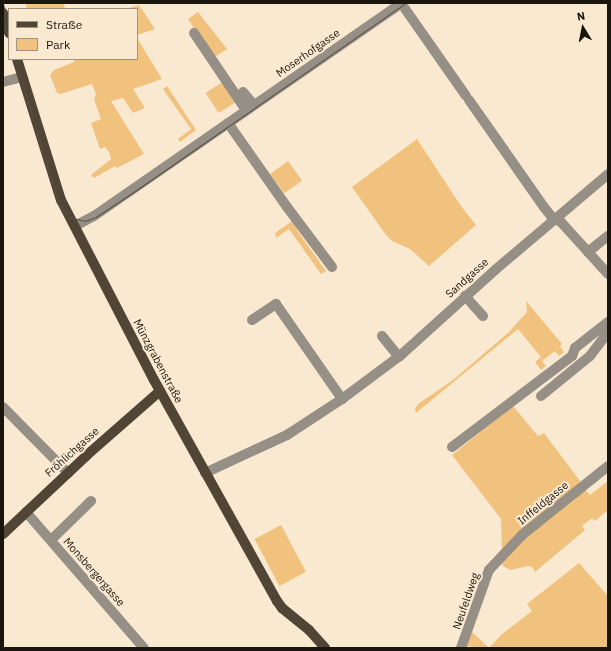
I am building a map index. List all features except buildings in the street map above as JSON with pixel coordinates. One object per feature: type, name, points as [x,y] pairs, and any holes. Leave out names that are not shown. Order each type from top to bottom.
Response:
[{"type":"main road","points":[[3,13],[8,30]]},
{"type":"main road","name":"Münzgrabenstraße","points":[[17,60],[60,200],[75,226],[160,391],[277,601],[282,608],[309,630],[325,648]]},
{"type":"main road","name":"Fröhlichgasse","points":[[3,534],[68,473],[160,391]]},
{"type":"street","name":"Moserhofgasse","points":[[75,226],[94,216],[402,3],[544,208],[556,219]]},
{"type":"street","points":[[194,33],[250,108]]},
{"type":"street","points":[[3,82],[22,77]]},
{"type":"street","points":[[243,92],[250,108]]},
{"type":"street","points":[[228,123],[287,207],[332,267]]},
{"type":"street","name":"Sandgasse","points":[[205,473],[287,435],[342,399],[399,356],[465,296],[608,174]]},
{"type":"street","points":[[556,219],[561,222],[608,274]]},
{"type":"street","points":[[588,252],[608,236]]},
{"type":"street","points":[[465,296],[483,316]]},
{"type":"street","points":[[252,320],[276,304],[342,399]]},
{"type":"street","points":[[452,448],[572,356],[575,348],[608,322]]},
{"type":"street","points":[[541,396],[590,356],[608,332]]},
{"type":"street","points":[[382,336],[399,356]]},
{"type":"street","points":[[3,407],[68,473]]},
{"type":"street","name":"Inffeldgasse","points":[[496,563],[522,535],[608,466]]},
{"type":"street","points":[[51,540],[91,501]]},
{"type":"street","name":"Monsbergergasse","points":[[26,512],[144,648]]},
{"type":"street","name":"Neufeldweg","points":[[461,648],[489,570],[496,563]]},
{"type":"green space","points":[[25,3],[68,3],[64,4],[65,8],[27,8]]},
{"type":"green space","points":[[139,5],[155,29],[138,35],[138,8],[128,8]]},
{"type":"green space","points":[[198,12],[227,49],[213,58],[188,19]]},
{"type":"green space","points":[[138,40],[162,79],[133,89],[145,108],[133,113],[123,98],[111,101],[144,154],[117,168],[115,166],[94,178],[91,175],[111,159],[109,152],[105,147],[100,149],[91,123],[101,119],[94,99],[96,94],[92,84],[60,94],[57,93],[50,75],[54,70],[74,62],[74,60],[138,60]]},
{"type":"green space","points":[[224,81],[237,101],[219,113],[206,93]]},
{"type":"green space","points":[[167,86],[196,130],[180,142],[178,139],[191,129],[163,89]]},
{"type":"green space","points":[[417,139],[461,206],[476,225],[429,266],[410,249],[392,241],[386,235],[352,187]]},
{"type":"green space","points":[[288,161],[302,180],[284,193],[270,174]]},
{"type":"green space","points":[[292,221],[326,271],[321,274],[289,229],[276,238],[275,233]]},
{"type":"green space","points":[[526,301],[562,344],[560,346],[564,352],[559,356],[555,351],[542,361],[546,366],[541,370],[535,362],[541,357],[518,329],[416,413],[415,409],[418,404],[453,380],[509,332],[527,312]]},
{"type":"green space","points":[[513,406],[538,436],[544,433],[580,481],[578,485],[502,552],[501,519],[452,455]]},
{"type":"green space","points":[[608,481],[608,510],[595,521],[592,518],[582,526],[585,530],[535,572],[532,567],[528,566],[510,570],[503,566],[502,562],[526,536],[585,489],[590,495]]},
{"type":"green space","points":[[281,525],[306,572],[279,586],[255,539]]},
{"type":"green space","points":[[579,563],[608,596],[608,648],[489,648],[501,635],[532,611],[527,604]]},
{"type":"green space","points":[[472,632],[489,648],[472,648],[470,646],[463,648]]},
{"type":"tram line","points":[[15,60],[58,201],[63,211],[69,217],[85,221],[96,217],[138,189],[406,3]]},
{"type":"tram line","points":[[3,4],[8,22]]},
{"type":"tram line","points":[[3,21],[8,37]]}]
